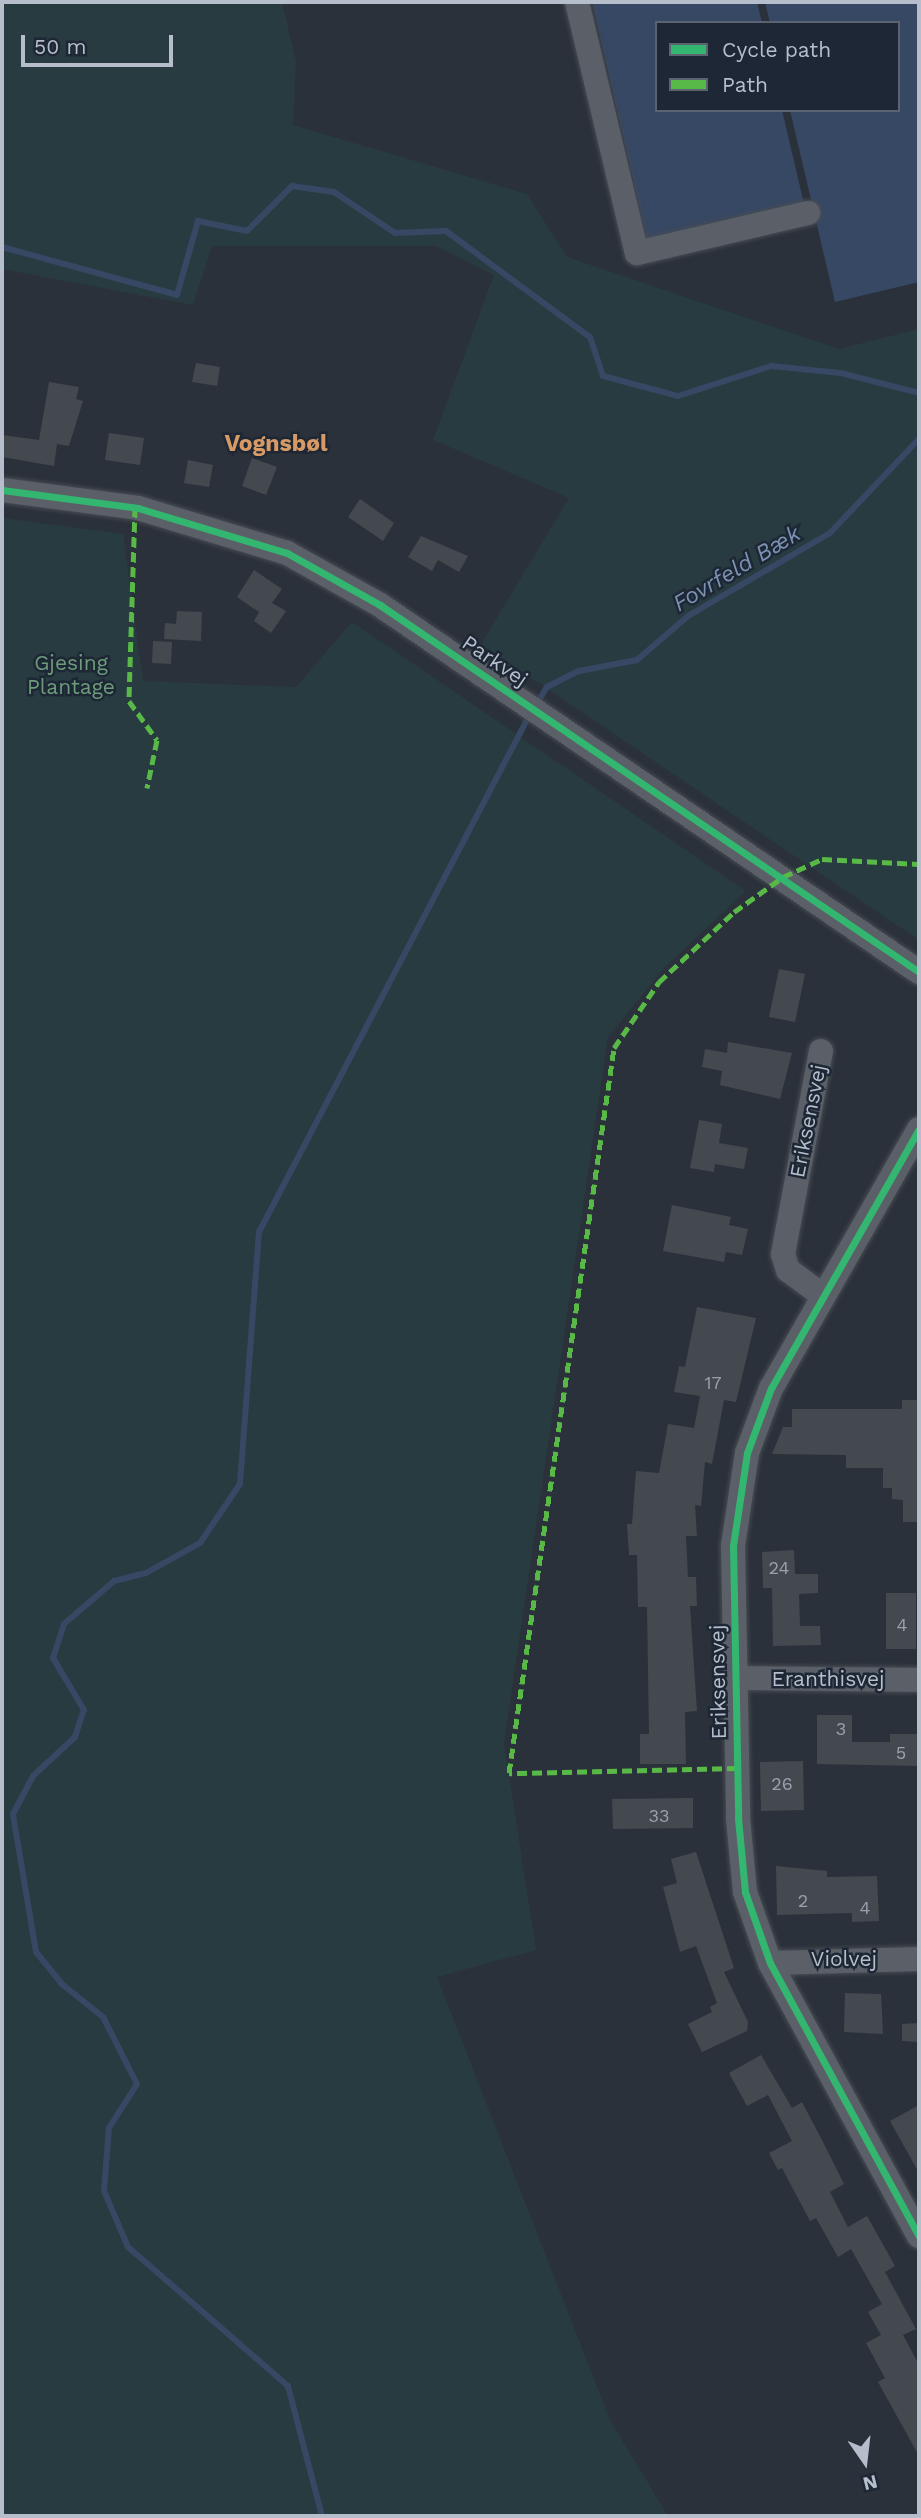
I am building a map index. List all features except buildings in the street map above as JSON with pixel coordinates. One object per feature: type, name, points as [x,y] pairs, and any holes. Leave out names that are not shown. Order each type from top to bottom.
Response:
[{"type":"street","points":[[577,2],[637,253],[808,213]]},
{"type":"street","name":"Parkvej","points":[[2,490],[138,508],[287,553],[380,605],[919,972]]},
{"type":"street","name":"Eriksensvej","points":[[821,1051],[783,1254],[788,1270],[823,1296]]},
{"type":"street","name":"Eriksensvej","points":[[919,1129],[771,1388],[747,1453],[733,1546],[745,1892],[770,1963],[919,2236]]},
{"type":"street","name":"Eranthisvej","points":[[736,1678],[919,1680]]},
{"type":"street","name":"Violvej","points":[[770,1963],[919,1959]]},
{"type":"green space","points":[[2,2],[282,2],[296,61],[293,125],[527,194],[567,257],[839,349],[919,329],[919,940],[481,644],[569,498],[433,440],[494,275],[436,246],[212,246],[193,305],[2,269]]},
{"type":"green space","name":"Gjesing Plantage","points":[[2,518],[123,534],[143,681],[296,687],[352,622],[746,891],[665,967],[608,1037],[504,1743],[536,1950],[437,1977],[610,2420],[668,2516],[2,2516]]},
{"type":"water","points":[[592,2],[757,2],[762,21],[655,21],[655,112],[782,112],[804,204],[647,240]]},
{"type":"water","points":[[765,2],[919,2],[919,282],[835,302],[790,112],[900,112],[900,21],[770,21]]},
{"type":"waterway","points":[[2,247],[177,295],[198,221],[247,231],[292,186],[334,192],[395,233],[446,231],[590,337],[603,376],[678,396],[771,366],[841,373],[919,393]]},
{"type":"waterway","name":"Fovrfeld Bæk","points":[[536,705],[547,687],[579,671],[637,660],[688,616],[830,533],[919,439]]},
{"type":"waterway","points":[[322,2516],[288,2386],[128,2247],[104,2191],[109,2128],[137,2084],[103,2017],[62,1984],[36,1952],[13,1814],[33,1776],[75,1737],[84,1710],[53,1658],[64,1624],[114,1581],[146,1573],[200,1543],[240,1484],[259,1232],[530,714]]},
{"type":"marked path","points":[[135,507],[129,701],[157,740],[147,788]]},
{"type":"marked path","points":[[737,1768],[509,1773],[614,1048],[659,982],[734,912],[783,877],[822,859],[919,864]]},
{"type":"cycle path","points":[[2,490],[138,508],[287,553],[380,605],[919,972]]},
{"type":"cycle path","points":[[919,1129],[771,1388],[747,1453],[733,1546],[738,1818],[745,1892],[770,1963],[919,2236]]},
{"type":"district","name":"Vognsbøl","points":[[276,444]]}]
